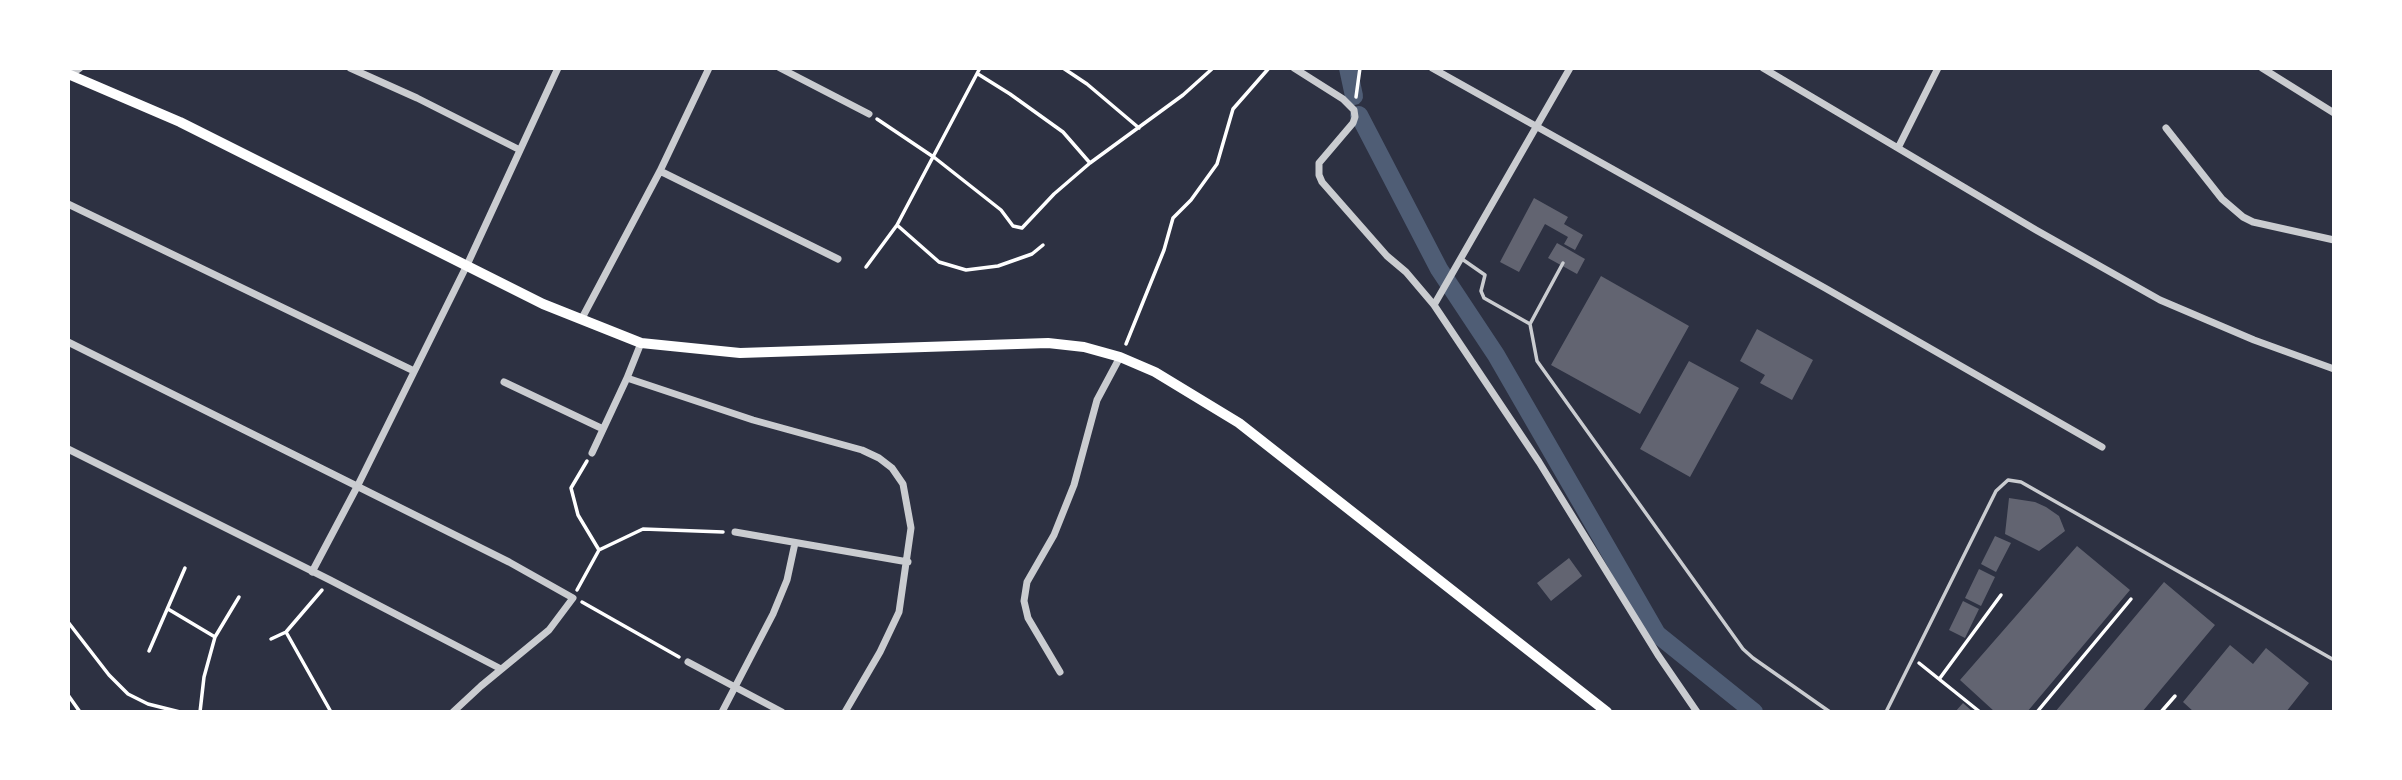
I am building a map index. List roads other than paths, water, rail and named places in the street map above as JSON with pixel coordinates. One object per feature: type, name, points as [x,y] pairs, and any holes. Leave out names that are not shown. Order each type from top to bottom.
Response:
[{"type":"main road","points":[[72,73],[180,122],[543,303],[641,343],[740,353],[1048,342],[1084,347],[1120,357],[1155,372],[1239,423],[1607,712]]},
{"type":"street","points":[[350,68],[520,150]]},
{"type":"street","points":[[312,572],[467,265],[558,68]]},
{"type":"street","points":[[581,320],[660,171],[709,68]]},
{"type":"street","points":[[780,68],[869,114]]},
{"type":"street","points":[[1294,68],[1349,103],[1355,117],[1353,123],[1319,163],[1322,182],[1434,305],[1539,462],[1658,655],[1697,712]]},
{"type":"street","points":[[1432,68],[2102,447]]},
{"type":"street","points":[[1434,305],[1570,68]]},
{"type":"street","points":[[1763,68],[2160,300],[2254,340],[2334,369]]},
{"type":"street","points":[[1898,148],[1938,68]]},
{"type":"street","points":[[2262,68],[2334,113]]},
{"type":"street","points":[[2166,128],[2222,199],[2243,217],[2334,240]]},
{"type":"street","points":[[660,171],[838,259]]},
{"type":"street","points":[[68,204],[414,371]]},
{"type":"street","points":[[68,342],[509,562],[573,598],[548,630],[453,712]]},
{"type":"street","points":[[592,453],[641,343]]},
{"type":"street","points":[[1060,672],[1028,618],[1024,601],[1027,582],[1054,535],[1074,485],[1097,400],[1120,357]]},
{"type":"street","points":[[627,378],[752,420],[862,450],[892,468],[903,484],[911,528],[908,562],[898,612],[880,652],[845,712]]},
{"type":"street","points":[[504,382],[603,429]]},
{"type":"street","points":[[68,449],[501,669]]},
{"type":"street","points":[[735,532],[908,562]]},
{"type":"street","points":[[722,712],[774,614],[787,580],[795,543]]},
{"type":"street","points":[[688,662],[782,712]]},
{"type":"lane","points":[[1462,260],[1485,275],[1481,291],[1485,298],[1530,324]]},
{"type":"lane","points":[[1563,263],[1530,324],[1537,361],[1743,649],[1829,712]]},
{"type":"lane","points":[[1886,712],[1996,491],[2008,480],[2021,482],[2334,660]]},
{"type":"waterway","points":[[1348,68],[1354,96]]},
{"type":"waterway","points":[[1359,115],[1439,269],[1496,355],[1657,634],[1754,712]]}]
